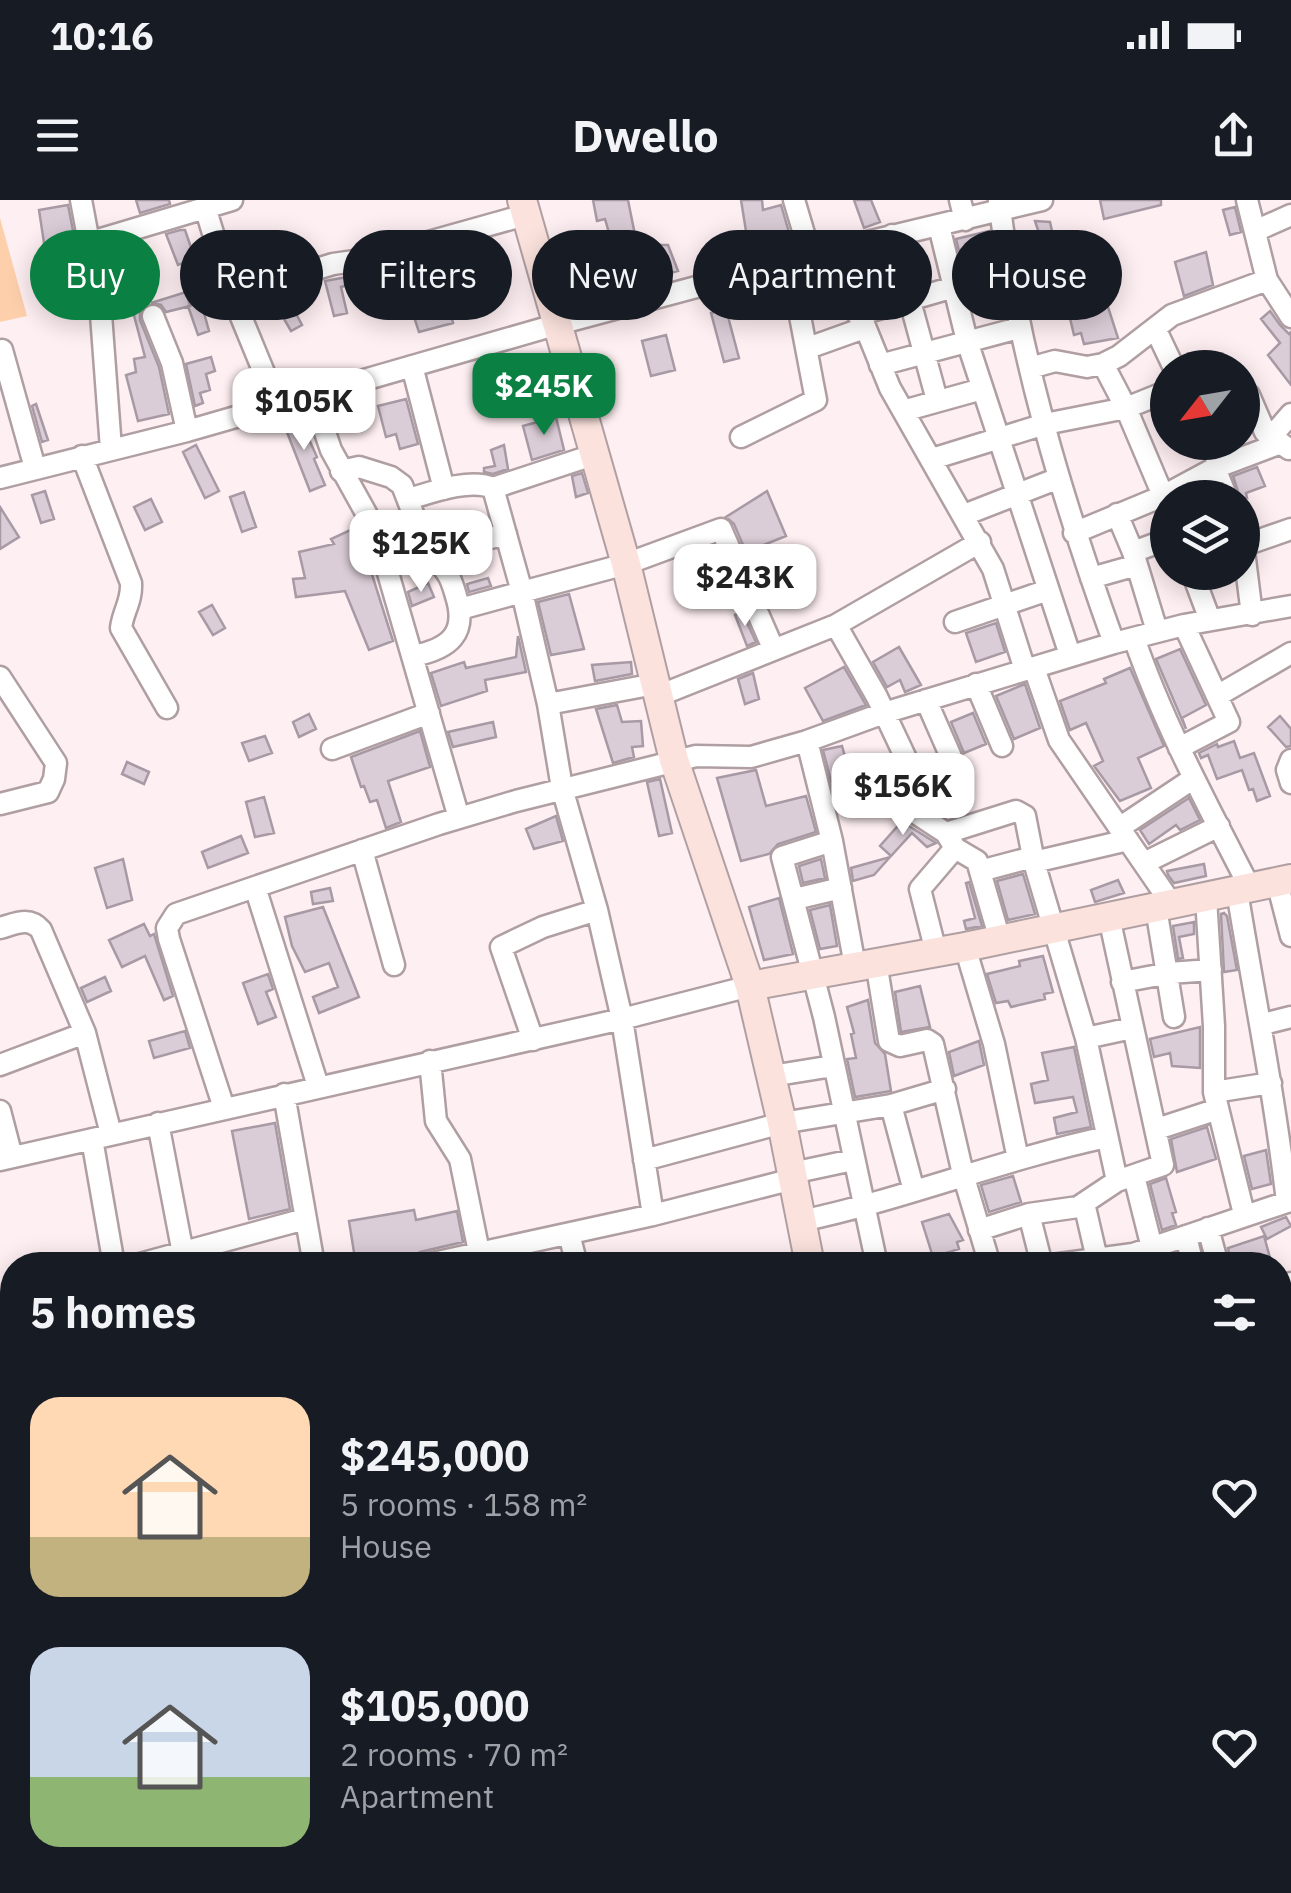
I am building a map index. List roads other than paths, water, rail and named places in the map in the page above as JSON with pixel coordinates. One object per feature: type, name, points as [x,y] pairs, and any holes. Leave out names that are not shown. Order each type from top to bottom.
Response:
[{"type":"street","points":[[81,200],[88,230]]},
{"type":"street","points":[[125,230],[190,207],[232,200]]},
{"type":"street","points":[[794,200],[803,230]]},
{"type":"street","points":[[918,230],[938,226],[962,210],[1042,200]]},
{"type":"street","points":[[1246,200],[1291,318]]},
{"type":"street","points":[[190,207],[201,230]]},
{"type":"street","points":[[323,267],[368,259],[523,208],[596,454],[674,760],[750,986],[808,1252]]},
{"type":"street","points":[[1255,231],[1289,223]]},
{"type":"street","points":[[938,226],[952,279]]},
{"type":"street","points":[[1030,368],[1064,360],[1087,366],[1102,364],[1178,312],[1277,284]]},
{"type":"street","points":[[0,478],[188,431],[693,288]]},
{"type":"street","points":[[102,320],[112,449]]},
{"type":"street","points":[[155,320],[172,363],[188,431]]},
{"type":"street","points":[[242,320],[277,404]]},
{"type":"street","points":[[741,438],[816,400],[801,320]]},
{"type":"street","points":[[914,320],[937,400]]},
{"type":"street","points":[[962,320],[1070,656]]},
{"type":"street","points":[[1017,320],[1090,578],[1150,684],[1218,826],[1264,885],[1291,936]]},
{"type":"street","points":[[808,348],[861,321],[902,411],[980,542],[1059,740],[1144,864],[1165,907],[1174,1016]]},
{"type":"street","points":[[880,365],[1019,328]]},
{"type":"street","points":[[1155,328],[1165,350]]},
{"type":"street","points":[[2,350],[36,468]]},
{"type":"street","points":[[1102,364],[1126,408],[1156,480]]},
{"type":"street","points":[[412,366],[444,490]]},
{"type":"street","points":[[902,411],[982,389]]},
{"type":"street","points":[[312,394],[341,470],[366,513],[386,566],[458,818]]},
{"type":"street","points":[[932,458],[1045,424],[1126,408],[1150,398]]},
{"type":"street","points":[[1281,443],[1291,414]]},
{"type":"street","points":[[1260,419],[1266,432],[1281,443]]},
{"type":"street","points":[[1197,480],[1217,467],[1281,443]]},
{"type":"street","points":[[409,499],[444,490],[485,485],[493,488],[596,454]]},
{"type":"street","points":[[82,456],[131,583],[132,601],[120,628],[167,708]]},
{"type":"street","points":[[1215,460],[1221,480]]},
{"type":"street","points":[[341,470],[354,466],[402,484],[431,561],[452,580],[460,625],[449,642],[413,656]]},
{"type":"street","points":[[964,515],[1059,478]]},
{"type":"street","points":[[493,488],[548,704],[562,788],[622,1019],[653,1215]]},
{"type":"street","points":[[1074,532],[1150,505]]},
{"type":"street","points":[[1117,514],[1157,631]]},
{"type":"street","points":[[1260,536],[1291,529]]},
{"type":"street","points":[[460,608],[626,564],[721,530],[773,648]]},
{"type":"street","points":[[386,566],[431,561],[448,549],[506,534]]},
{"type":"street","points":[[548,704],[657,690],[836,625],[980,542]]},
{"type":"street","points":[[1090,578],[1150,549]]},
{"type":"street","points":[[955,622],[1048,590]]},
{"type":"street","points":[[1199,590],[1210,620]]},
{"type":"street","points":[[1249,590],[1252,614]]},
{"type":"street","points":[[224,1108],[167,928],[176,914],[458,818],[562,788],[702,755],[746,759],[807,742],[884,712],[1124,640],[1291,606]]},
{"type":"street","points":[[836,625],[918,784],[912,807],[974,858],[1000,940]]},
{"type":"street","points":[[1180,748],[1229,722],[1184,625]]},
{"type":"street","points":[[1217,696],[1289,658]]},
{"type":"street","points":[[0,677],[56,763],[48,792],[0,804]]},
{"type":"street","points":[[976,684],[1002,746]]},
{"type":"street","points":[[926,700],[954,764]]},
{"type":"street","points":[[332,748],[429,713]]},
{"type":"street","points":[[807,742],[841,888],[889,1041],[900,1046],[930,1040],[986,1252]]},
{"type":"street","points":[[1291,760],[1287,770],[1291,783]]},
{"type":"street","points":[[980,871],[1123,834],[1194,778]]},
{"type":"street","points":[[936,952],[920,889],[950,840],[1020,811],[1026,820],[1033,860],[1086,1038],[1107,1137],[1152,1248]]},
{"type":"street","points":[[1144,864],[1218,826]]},
{"type":"street","points":[[832,841],[782,857],[814,974],[874,1252]]},
{"type":"street","points":[[362,850],[394,965]]},
{"type":"street","points":[[0,1111],[6,1158],[533,1040],[750,986],[965,948],[1264,885]]},
{"type":"street","points":[[1138,1252],[1289,1202],[1262,1024],[1250,973],[1264,885]]},
{"type":"street","points":[[255,887],[318,1086]]},
{"type":"street","points":[[795,899],[841,888]]},
{"type":"street","points":[[1206,898],[1216,1101],[1244,1214]]},
{"type":"street","points":[[533,1040],[501,947],[543,927],[596,910]]},
{"type":"street","points":[[980,1230],[1029,1214],[1072,1209],[1125,1179],[1163,1165],[1110,917]]},
{"type":"street","points":[[0,928],[26,921],[41,930],[84,1034],[102,1136],[113,1252]]},
{"type":"street","points":[[965,948],[996,1055],[1018,1159]]},
{"type":"street","points":[[1122,982],[1211,970]]},
{"type":"street","points":[[1262,1024],[1291,1016]]},
{"type":"street","points":[[1086,1038],[1132,1028]]},
{"type":"street","points":[[0,1065],[84,1034]]},
{"type":"street","points":[[430,1061],[436,1121],[460,1159],[479,1252],[653,1215],[853,1160]]},
{"type":"street","points":[[771,1076],[833,1066]]},
{"type":"street","points":[[1157,1129],[1216,1101],[1271,1083]]},
{"type":"street","points":[[644,1160],[782,1124],[892,1105],[945,1089]]},
{"type":"street","points":[[284,1094],[311,1252]]},
{"type":"street","points":[[892,1105],[914,1191]]},
{"type":"street","points":[[158,1123],[183,1252]]},
{"type":"street","points":[[802,1220],[864,1208],[963,1174],[1107,1137]]},
{"type":"street","points":[[1084,1203],[1095,1252]]},
{"type":"street","points":[[1029,1214],[1039,1252]]},
{"type":"street","points":[[205,1252],[305,1219]]},
{"type":"street","points":[[1208,1228],[1214,1252]]},
{"type":"street","points":[[569,1234],[574,1252]]},
{"type":"street","points":[[1186,1236],[1190,1252]]}]
